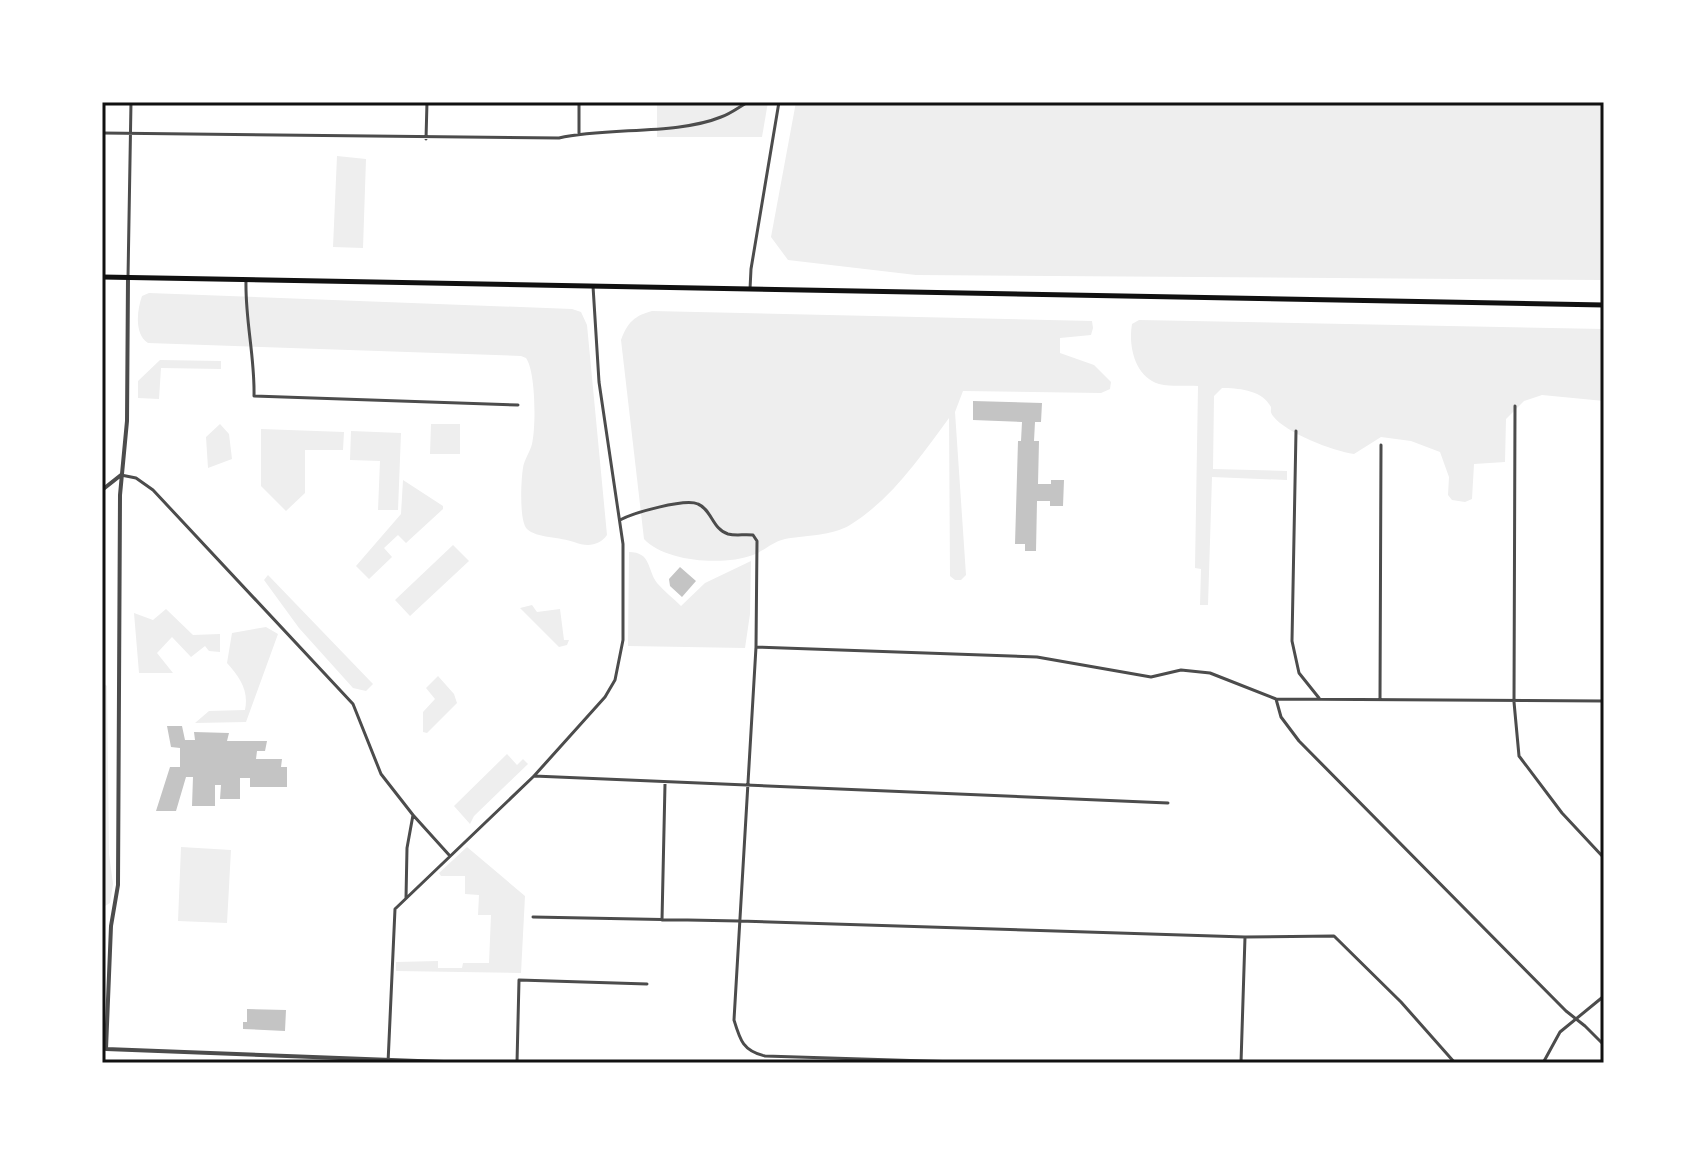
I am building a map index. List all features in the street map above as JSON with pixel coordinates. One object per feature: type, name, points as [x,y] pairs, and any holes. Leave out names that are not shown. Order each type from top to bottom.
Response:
[{"type":"main road","points":[[102,277],[1604,305]]},
{"type":"street","points":[[131,102],[127,421],[121,475],[118,885],[111,926],[106,1049],[470,1063]]},
{"type":"street","points":[[426,139],[427,102]]},
{"type":"street","points":[[579,102],[579,133]]},
{"type":"street","points":[[102,133],[322,134],[426,139],[559,138],[579,133],[683,125],[720,118],[748,102]]},
{"type":"street","points":[[750,289],[779,102]]},
{"type":"street","points":[[246,280],[255,363],[254,396],[518,405]]},
{"type":"street","points":[[388,1061],[394,914],[406,898],[534,776],[605,697],[615,680],[623,640],[623,544],[599,382],[593,286]]},
{"type":"street","points":[[1515,406],[1514,702],[1518,745],[1523,763],[1562,813],[1604,858]]},
{"type":"street","points":[[1296,431],[1292,641],[1299,673],[1319,698]]},
{"type":"street","points":[[1380,699],[1381,445]]},
{"type":"street","points":[[102,490],[121,475],[136,478],[153,490],[353,704],[381,774],[450,856]]},
{"type":"street","points":[[620,520],[684,501],[697,503],[724,533],[753,535],[758,549],[756,647],[734,1020],[739,1038],[751,1053],[765,1056],[991,1063]]},
{"type":"street","points":[[756,647],[1037,657],[1151,677],[1181,670],[1210,673],[1276,699],[1604,701]]},
{"type":"street","points":[[1276,699],[1281,717],[1299,741],[1566,1011],[1604,1045]]},
{"type":"street","points":[[534,776],[1168,803]]},
{"type":"street","points":[[662,920],[665,782]]},
{"type":"street","points":[[406,898],[407,848],[413,815]]},
{"type":"street","points":[[533,917],[1245,937],[1334,936],[1401,1002],[1455,1063]]},
{"type":"street","points":[[1241,1063],[1245,937]]},
{"type":"street","points":[[517,1063],[519,980],[647,984]]},
{"type":"street","points":[[1543,1063],[1560,1032],[1604,996]]},
{"type":"shaded area","points":[[657,102],[768,102],[762,137],[657,137]]},
{"type":"shaded area","points":[[796,102],[1604,102],[1604,280],[916,275],[788,260],[771,237]]},
{"type":"shaded area","points":[[337,156],[366,159],[363,248],[333,247]]},
{"type":"shaded area","points":[[149,293],[572,309],[581,312],[587,325],[607,535],[596,543],[584,545],[536,534],[524,525],[522,474],[532,444],[534,413],[532,375],[526,358],[148,343],[140,334],[138,321],[142,296]]},
{"type":"shaded area","points":[[652,311],[1092,321],[1091,335],[1060,338],[1060,353],[1094,365],[1111,382],[1110,389],[1101,393],[963,391],[955,412],[966,575],[961,580],[950,576],[949,418],[892,490],[843,529],[780,540],[741,558],[696,560],[666,553],[644,539],[621,340],[632,321]]},
{"type":"shaded area","points":[[1139,320],[1604,329],[1604,401],[1542,395],[1524,401],[1506,419],[1505,462],[1474,464],[1472,499],[1465,502],[1452,500],[1448,495],[1449,477],[1440,452],[1411,441],[1381,437],[1354,454],[1334,449],[1299,435],[1279,422],[1269,404],[1260,396],[1241,389],[1222,388],[1214,396],[1213,469],[1287,471],[1287,480],[1212,477],[1208,605],[1200,605],[1201,569],[1195,568],[1198,386],[1159,384],[1144,375],[1135,360],[1131,342],[1132,324]]},
{"type":"shaded area","points":[[160,360],[221,361],[221,369],[161,368],[159,399],[138,398],[138,381]]},
{"type":"shaded area","points":[[220,424],[229,434],[232,459],[208,468],[206,437]]},
{"type":"shaded area","points":[[431,424],[460,424],[460,454],[430,454]]},
{"type":"shaded area","points":[[261,429],[344,432],[343,450],[305,450],[305,493],[286,511],[261,486]]},
{"type":"shaded area","points":[[351,431],[401,433],[398,510],[378,510],[380,461],[350,460]]},
{"type":"shaded area","points":[[403,480],[443,506],[443,509],[406,543],[398,535],[384,548],[392,557],[369,579],[356,566],[401,514]]},
{"type":"shaded area","points":[[453,545],[469,561],[410,616],[395,600]]},
{"type":"shaded area","points":[[629,552],[645,558],[657,583],[681,606],[705,583],[751,561],[750,614],[745,648],[628,646]]},
{"type":"shaded area","points":[[268,575],[373,684],[366,691],[353,688],[299,628],[264,580]]},
{"type":"shaded area","points":[[532,605],[537,612],[560,609],[564,640],[569,640],[567,645],[559,647],[520,608]]},
{"type":"shaded area","points":[[166,609],[193,635],[220,634],[220,652],[209,651],[205,646],[191,657],[172,637],[157,653],[173,673],[139,673],[134,613],[153,620]]},
{"type":"shaded area","points":[[266,627],[278,634],[246,722],[195,723],[209,711],[245,710],[246,696],[242,685],[227,663],[232,633]]},
{"type":"shaded area","points":[[438,676],[454,694],[457,703],[427,733],[423,732],[423,712],[435,699],[426,688]]},
{"type":"shaded area","points":[[102,682],[107,686],[109,854],[113,884],[110,903],[105,906],[102,901]]},
{"type":"shaded area","points":[[507,754],[517,765],[523,759],[528,764],[474,816],[470,824],[454,806]]},
{"type":"shaded area","points":[[181,847],[231,850],[227,923],[178,921]]},
{"type":"shaded area","points":[[467,847],[525,896],[521,973],[396,971],[396,962],[438,961],[438,968],[462,968],[463,963],[489,963],[491,915],[478,915],[479,895],[465,894],[465,876],[441,876],[439,873]]},
{"type":"building","points":[[973,401],[1042,403],[1041,422],[1035,422],[1034,441],[1039,441],[1038,484],[1064,480],[1063,506],[1050,506],[1050,501],[1037,501],[1036,551],[1025,551],[1025,544],[1015,544],[1018,441],[1021,441],[1022,422],[973,420]]},
{"type":"building","points":[[680,567],[696,581],[682,597],[670,586],[669,579]]},
{"type":"building","points":[[167,726],[182,726],[185,740],[195,740],[194,732],[229,733],[227,741],[267,741],[265,751],[257,751],[256,759],[282,759],[281,767],[287,767],[287,787],[250,787],[250,778],[240,778],[240,799],[220,799],[221,785],[215,785],[215,806],[192,806],[193,777],[186,777],[176,811],[156,811],[170,767],[180,767],[180,748],[171,747]]},
{"type":"building","points":[[247,1009],[286,1010],[285,1031],[243,1029],[243,1022],[247,1022]]}]
